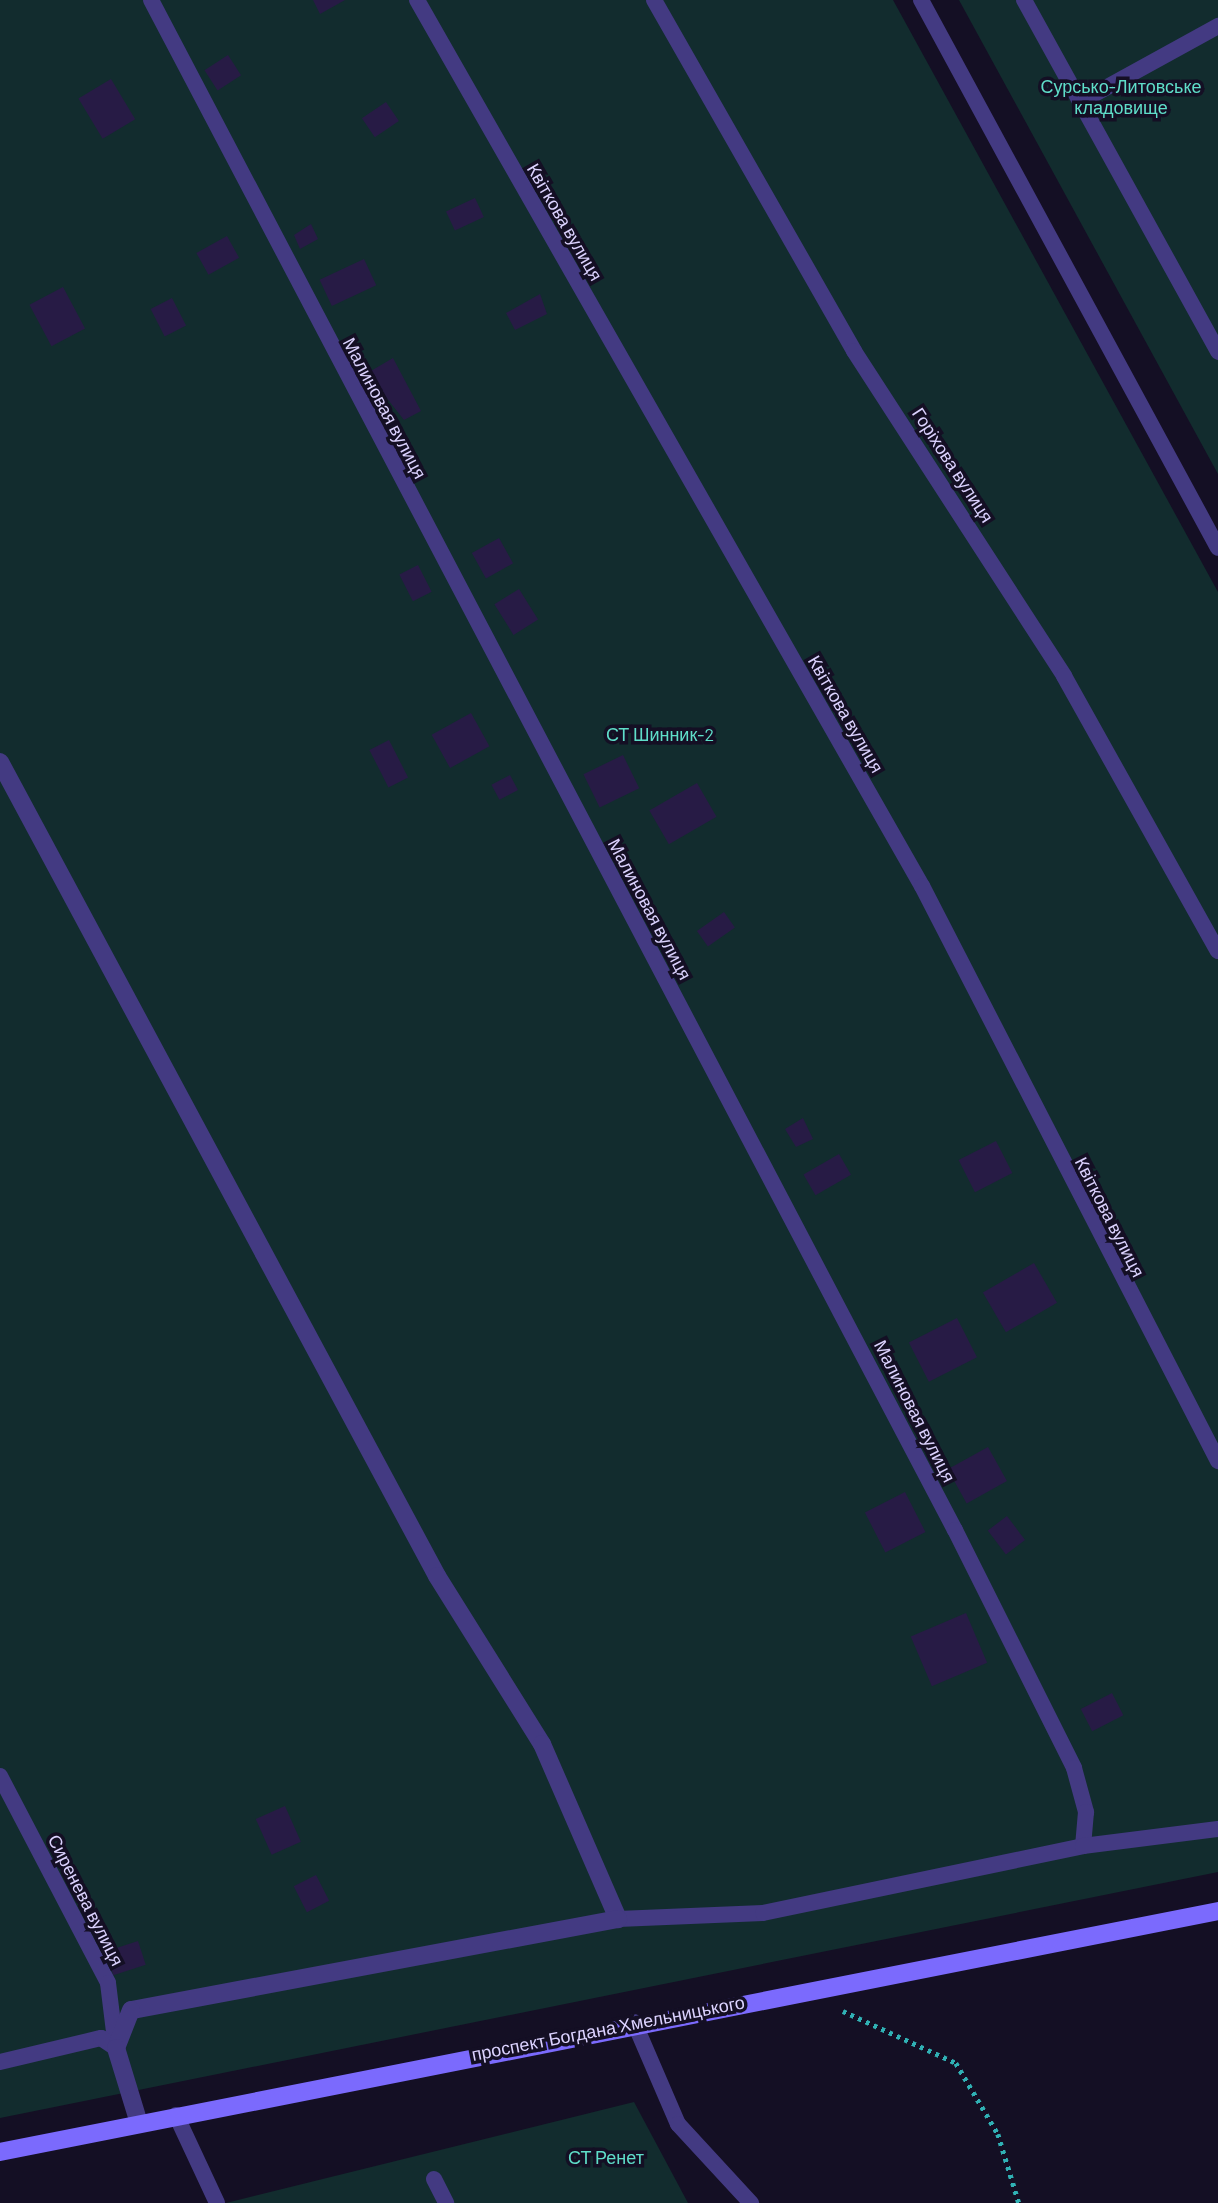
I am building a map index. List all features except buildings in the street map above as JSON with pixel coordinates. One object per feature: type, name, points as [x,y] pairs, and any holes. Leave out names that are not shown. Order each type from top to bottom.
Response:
[{"type":"main road","name":"проспект Богдана Хмельницького","points":[[0,2152],[634,2022],[1218,1911]]},
{"type":"street","points":[[0,762],[437,1576],[542,1744],[618,1919],[131,2010],[116,2048],[139,2123]]},
{"type":"lane","name":"Малиновая вулиця","points":[[151,0],[955,1530],[1074,1768],[1086,1812],[1083,1846]]},
{"type":"lane","name":"Квіткова вулиця","points":[[417,0],[922,886],[1218,1461]]},
{"type":"lane","name":"Горіхова вулиця","points":[[654,0],[854,351],[1063,676],[1218,951]]},
{"type":"lane","points":[[921,0],[1218,548]]},
{"type":"lane","points":[[1024,0],[1218,352]]},
{"type":"lane","points":[[1080,102],[1218,26]]},
{"type":"lane","name":"Сиренева вулиця","points":[[0,1776],[108,1983],[116,2048]]},
{"type":"lane","points":[[618,1919],[763,1913],[1083,1846],[1218,1829]]},
{"type":"lane","points":[[634,2022],[678,2124],[751,2203]]},
{"type":"lane","points":[[0,2062],[101,2038],[116,2048]]},
{"type":"lane","points":[[176,2115],[217,2203]]},
{"type":"lane","points":[[434,2179],[446,2203]]},
{"type":"path","points":[[827,1987],[848,2019],[956,2063],[998,2134],[1019,2203]]},
{"type":"green space","name":"СТ Шинник-2","points":[[0,0],[893,0],[1218,592],[1218,1872],[0,2118]]},
{"type":"green space","name":"Сурсько-Литовське кладовище","points":[[959,0],[1218,0],[1218,474]]},
{"type":"green space","name":"СТ Ренет","points":[[634,2102],[688,2203],[226,2203]]}]
